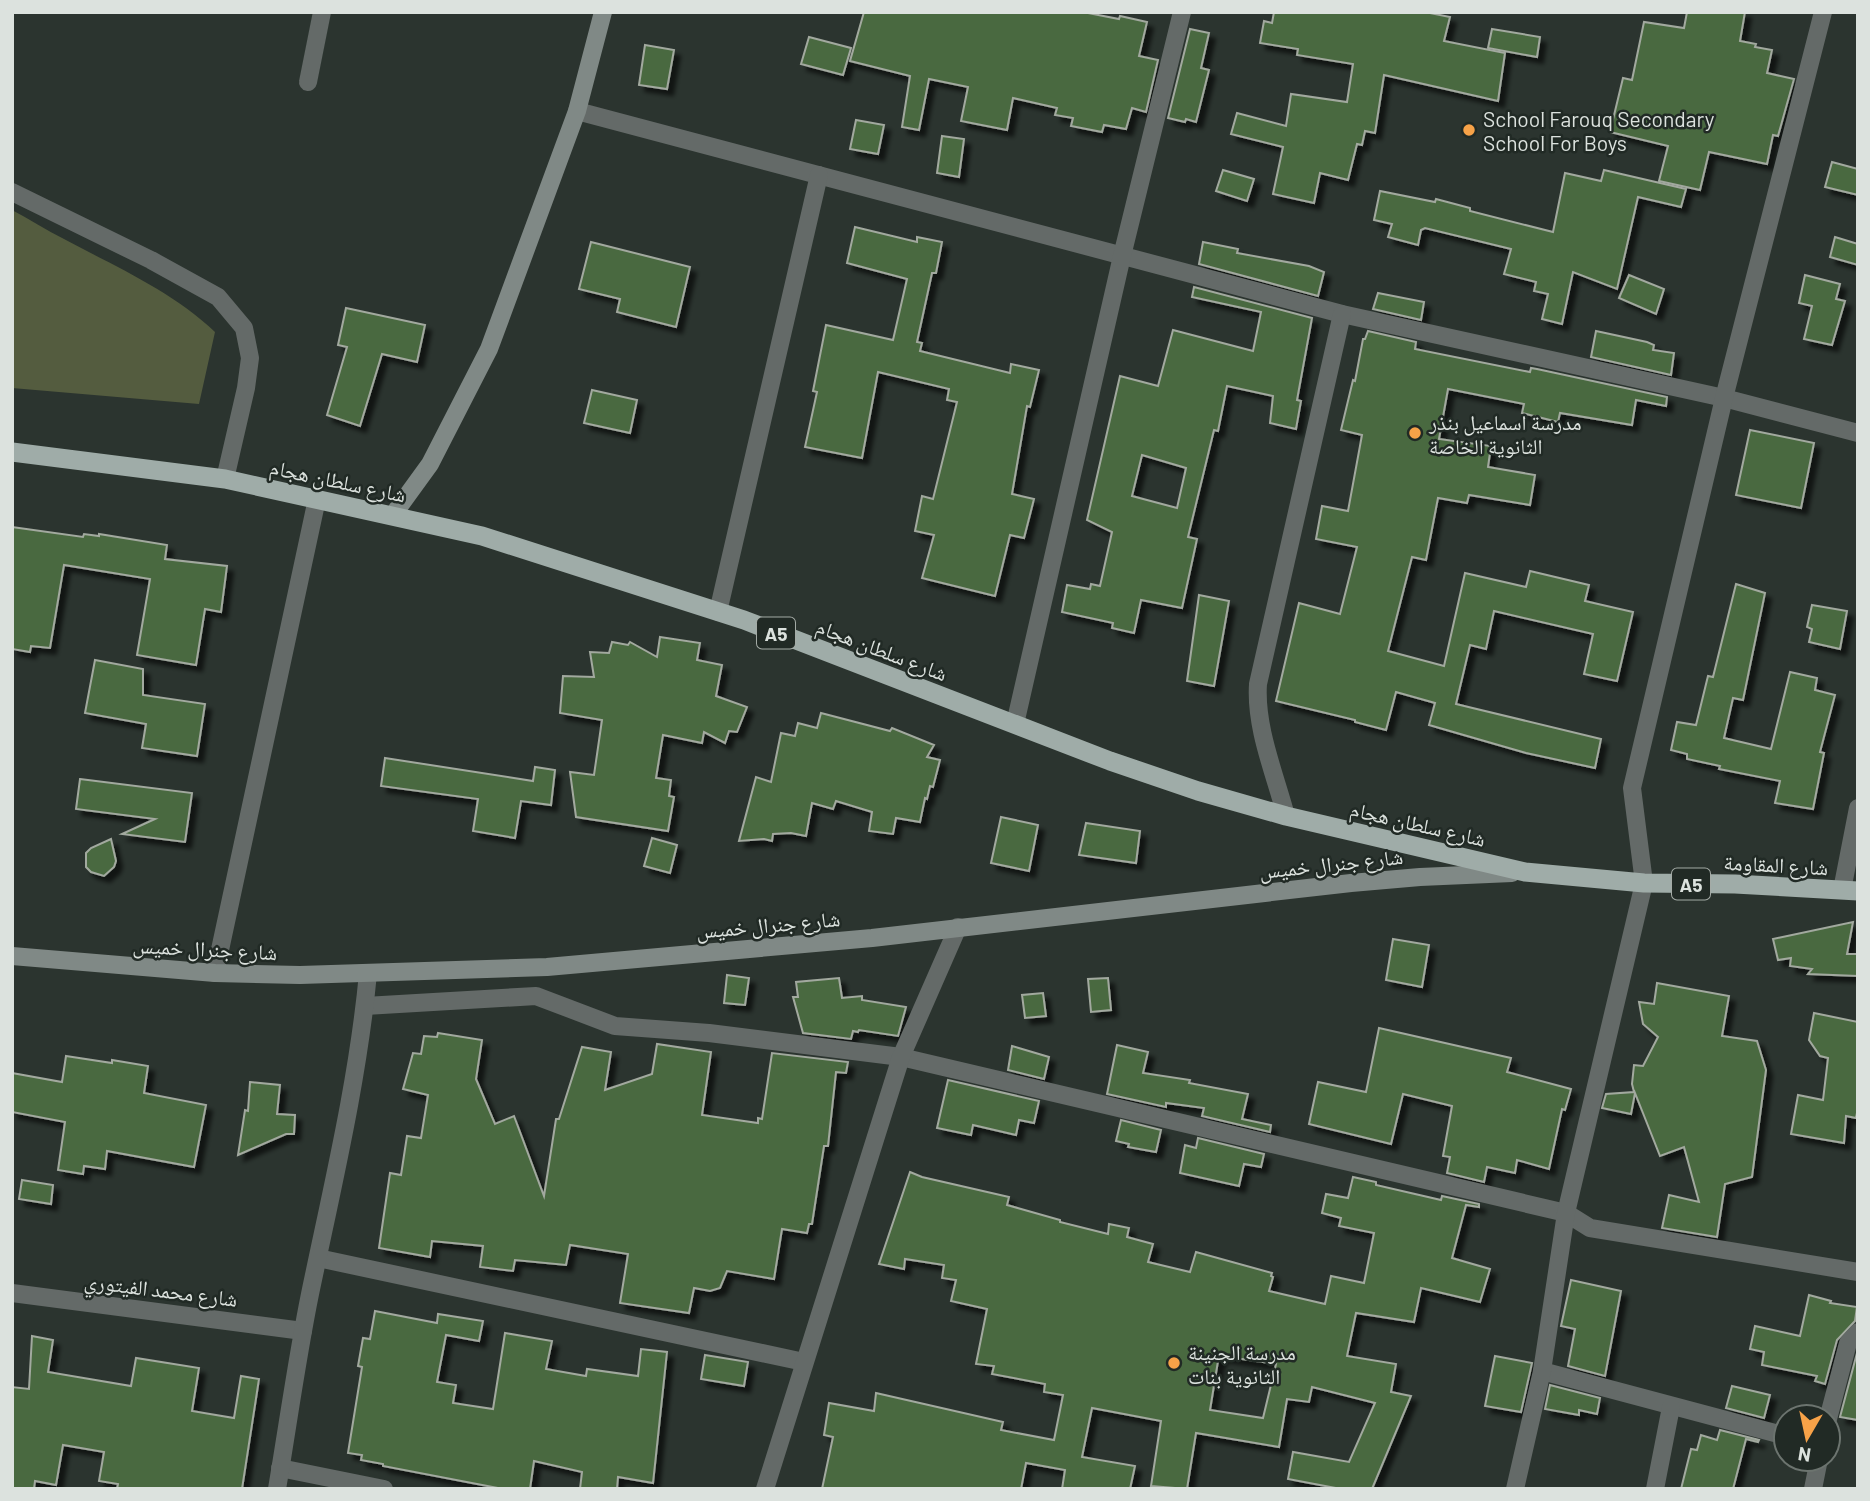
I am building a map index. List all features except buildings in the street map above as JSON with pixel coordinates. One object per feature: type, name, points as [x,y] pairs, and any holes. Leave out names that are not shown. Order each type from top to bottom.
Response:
[{"type":"highway","name":"شارع سلطان هجام","points":[[12,452],[225,479],[482,536],[718,612],[1198,791],[1286,816],[1525,872]]},
{"type":"highway","name":"شارع المقاومة","points":[[1525,872],[1644,883],[1850,890]]},
{"type":"main road","points":[[393,515],[430,464],[489,349],[577,111],[603,12]]},
{"type":"main road","name":"شارع جنرال خميس","points":[[12,956],[215,973],[368,973],[547,967],[872,938],[1350,883],[1525,872]]},
{"type":"street","points":[[308,82],[322,12]]},
{"type":"street","points":[[1014,724],[1122,256],[1182,12]]},
{"type":"street","points":[[1515,1489],[1542,1371],[1566,1213],[1644,883],[1632,788],[1724,398],[1824,12]]},
{"type":"street","points":[[577,111],[1342,314],[1724,398],[1858,433]]},
{"type":"street","points":[[718,612],[819,175]]},
{"type":"street","points":[[12,192],[151,260],[218,297],[244,328],[250,358],[246,388],[225,479]]},
{"type":"street","points":[[1286,816],[1261,724],[1257,704],[1258,684],[1342,314]]},
{"type":"street","points":[[215,973],[317,499]]},
{"type":"street","points":[[1850,890],[1858,808]]},
{"type":"street","points":[[765,1489],[901,1057],[958,927]]},
{"type":"street","points":[[277,1489],[303,1331],[365,1006],[368,973]]},
{"type":"street","points":[[365,1006],[536,996],[615,1026],[709,1033],[901,1057],[1566,1213],[1590,1228],[1858,1272]]},
{"type":"street","points":[[318,1258],[804,1363]]},
{"type":"street","name":"شارع محمد الفيتوري","points":[[12,1293],[303,1331]]},
{"type":"street","points":[[1832,1403],[1848,1343],[1858,1332]]},
{"type":"street","points":[[1542,1371],[1772,1432]]},
{"type":"street","points":[[1656,1489],[1671,1407]]},
{"type":"street","points":[[280,1468],[384,1489]]},
{"type":"green space","points":[[12,210],[162,292],[215,332],[199,404],[12,388]]},
{"type":"place","name":"School Farouq Secondary School For Boys","points":[[1469,130]]},
{"type":"place","name":"مدرسة اسماعيل بنذر الثانوية الخاصة","points":[[1415,433]]},
{"type":"place","name":"مدرسة الجنينة الثانوية بنات","points":[[1174,1363]]}]
